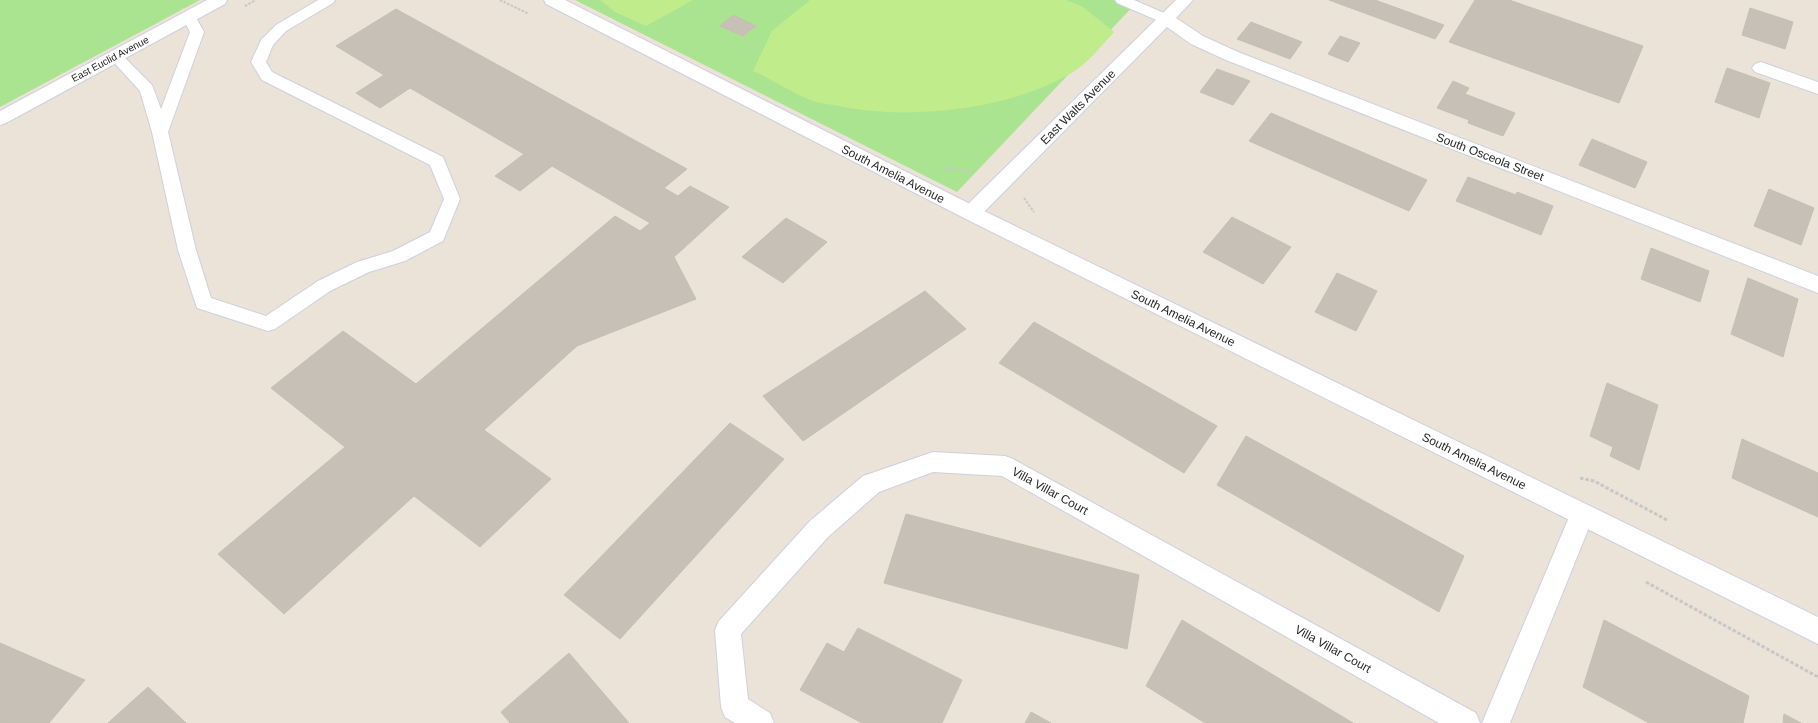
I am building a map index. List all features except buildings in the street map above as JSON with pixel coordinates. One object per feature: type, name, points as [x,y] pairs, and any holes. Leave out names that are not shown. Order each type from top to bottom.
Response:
[{"type":"street","name":"East Euclid Avenue","points":[[0,119],[219,0]]},
{"type":"street","name":"South Amelia Avenue","points":[[552,0],[971,213],[1818,631]]},
{"type":"street","name":"East Walts Avenue","points":[[971,213],[1185,0]]},
{"type":"street","name":"South Osceola Street","points":[[1166,19],[1197,40],[1232,56],[1818,284]]},
{"type":"street","points":[[1761,68],[1818,88]]},
{"type":"street","name":"Villa Villar Court","points":[[760,723],[735,706],[728,630],[819,529],[872,484],[934,462],[1005,466],[1466,723]]},
{"type":"street","points":[[1496,723],[1582,514]]},
{"type":"lane","points":[[115,56],[147,89],[160,132],[187,250],[203,303],[268,324],[324,286],[362,267],[399,256],[437,236],[452,199],[437,161],[268,76],[258,62],[266,43],[281,28],[328,0]]},
{"type":"lane","points":[[1122,0],[1166,19]]},
{"type":"lane","points":[[160,132],[197,32],[189,17]]},
{"type":"path","points":[[1640,579],[1818,677]]},
{"type":"green space","points":[[0,0],[200,0],[0,107]]},
{"type":"green space","points":[[575,0],[1139,0],[957,192]]},
{"type":"green space","points":[[600,0],[693,0],[646,26],[615,12]]},
{"type":"green space","points":[[810,0],[1066,0],[1083,7],[1114,32],[1093,55],[1075,71],[1042,87],[1014,97],[985,105],[954,110],[892,112],[862,110],[813,101],[753,71],[772,31]]}]
